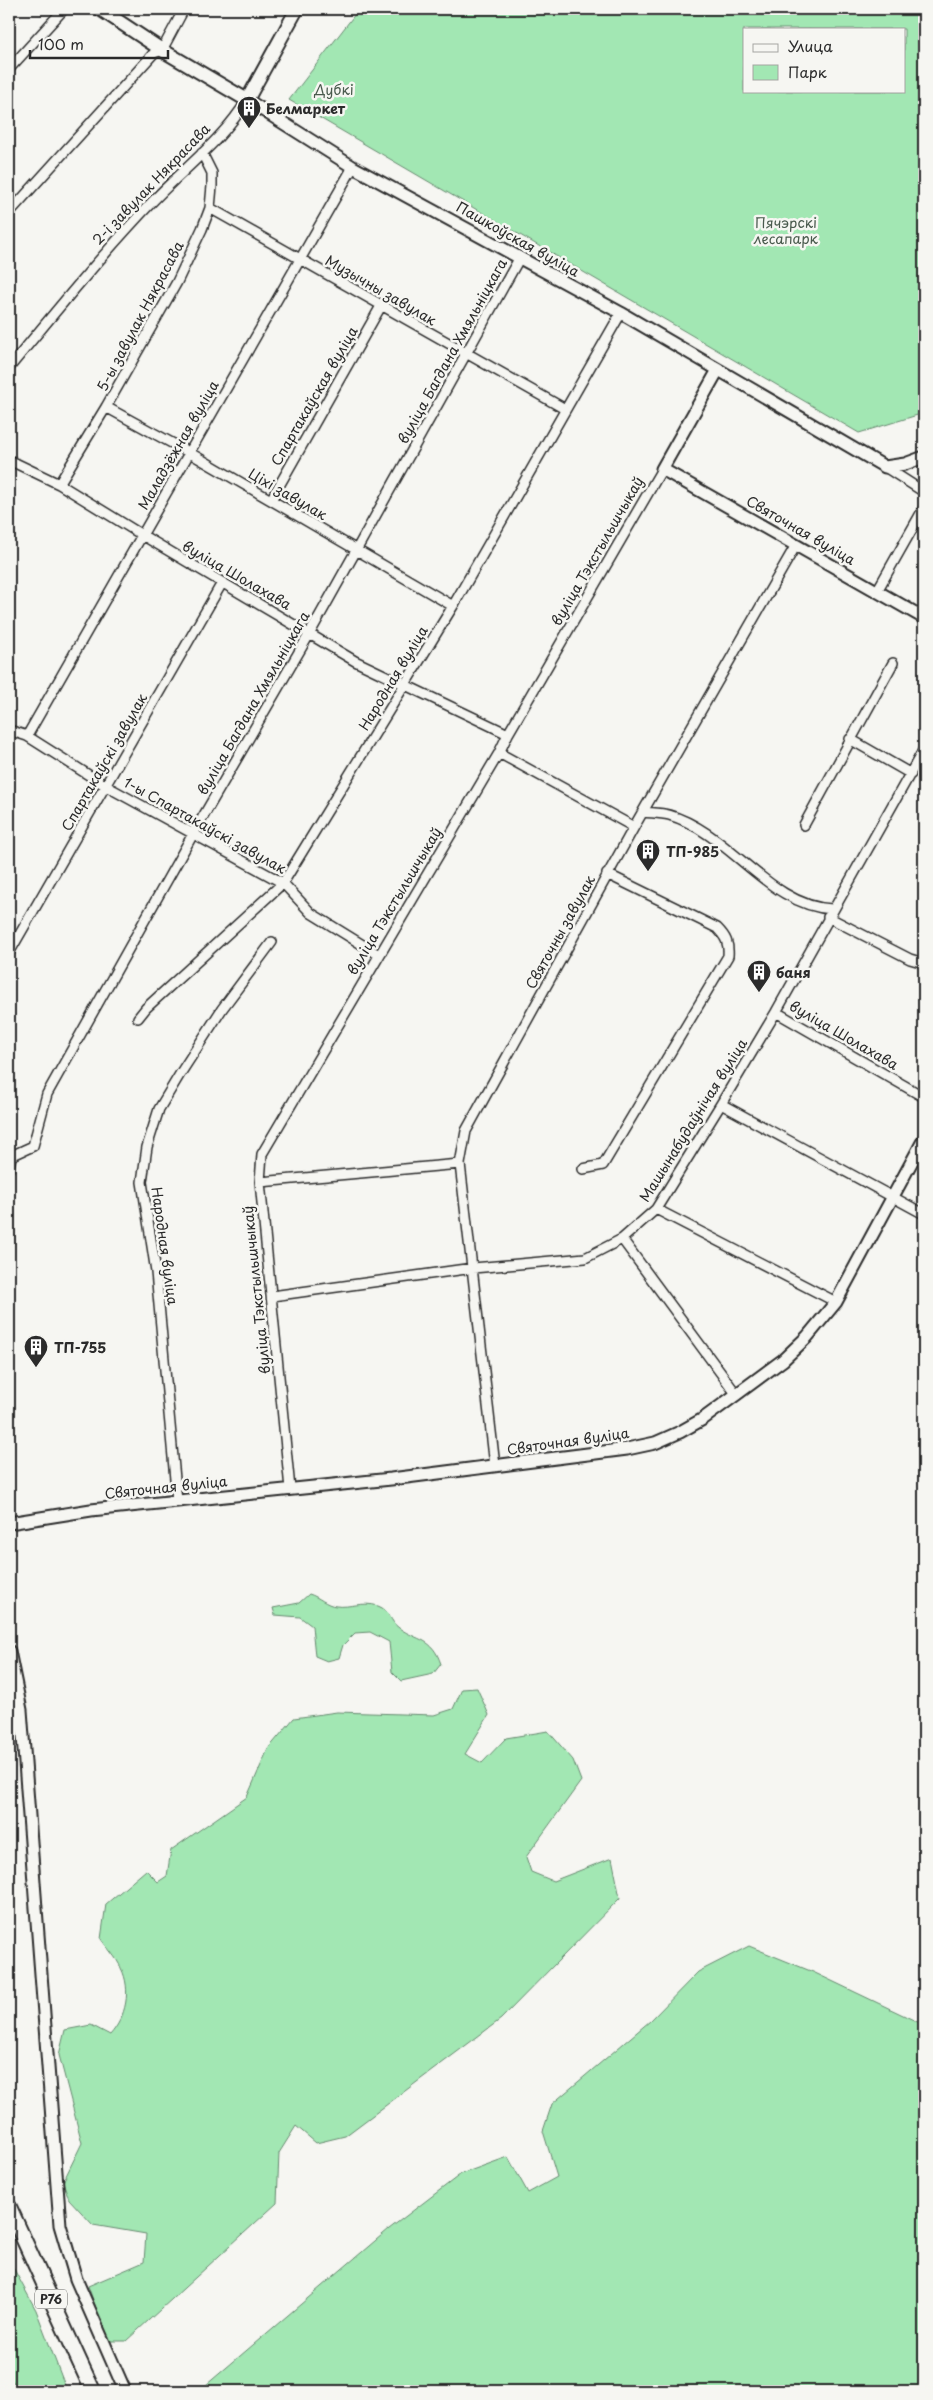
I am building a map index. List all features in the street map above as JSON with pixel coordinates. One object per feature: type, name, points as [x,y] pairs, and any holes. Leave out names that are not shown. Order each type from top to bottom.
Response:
[{"type":"main road","name":"Пашкоўская вуліца","points":[[100,9],[162,50],[247,100]]},
{"type":"main road","name":"2-і завулак Някрасава","points":[[247,100],[297,9]]},
{"type":"main road","name":"Р76","points":[[9,2207],[92,2391]]},
{"type":"street","points":[[9,69],[64,9]]},
{"type":"street","points":[[9,213],[154,53],[162,50],[184,9]]},
{"type":"street","name":"2-і завулак Някрасава","points":[[9,368],[116,242],[181,172],[220,135],[247,100]]},
{"type":"street","name":"Пашкоўская вуліца","points":[[247,100],[353,167],[621,313],[924,492]]},
{"type":"street","name":"5-ы завулак Някрасава","points":[[59,484],[106,407],[177,282],[210,208],[212,172],[202,153]]},
{"type":"street","name":"Маладзёжная вуліца","points":[[27,736],[353,167]]},
{"type":"street","name":"Музычны завулак","points":[[210,208],[565,409]]},
{"type":"street","name":"вуліца Багдана Хмяльніцкага","points":[[10,1155],[33,1146],[47,1094],[193,834],[310,633],[520,257]]},
{"type":"street","name":"Спартакаўская вуліца","points":[[271,500],[381,306]]},
{"type":"street","name":"Народная вуліца","points":[[138,1018],[146,1008],[283,883],[454,606],[621,313]]},
{"type":"street","name":"вуліца Тэкстыльшчыкаў","points":[[290,1489],[260,1182],[262,1154],[499,753],[508,734],[718,370]]},
{"type":"street","name":"Ціхі завулак","points":[[106,407],[190,453],[454,606]]},
{"type":"street","points":[[885,468],[905,464],[924,457]]},
{"type":"street","name":"вуліца Шолахава","points":[[9,460],[59,484],[222,583],[380,675],[407,684],[508,734]]},
{"type":"street","name":"Святочная вуліца","points":[[662,469],[924,618]]},
{"type":"street","points":[[876,591],[924,508]]},
{"type":"street","name":"Святочны завулак","points":[[495,1466],[460,1164],[466,1131],[608,874],[796,545]]},
{"type":"street","name":"Спартакаўскі завулак","points":[[9,953],[222,583]]},
{"type":"street","points":[[804,825],[893,663]]},
{"type":"street","name":"1-ы Спартакаўскі завулак","points":[[9,730],[27,736],[106,786],[283,883],[311,913],[378,955]]},
{"type":"street","points":[[850,740],[911,774]]},
{"type":"street","name":"Машынабудаўнічая вуліца","points":[[272,1296],[473,1268],[585,1258],[622,1239],[656,1209],[721,1104],[776,1012],[924,749]]},
{"type":"street","points":[[499,753],[634,828]]},
{"type":"street","points":[[643,812],[670,815],[695,828],[712,838],[796,900],[830,913],[910,959],[924,963]]},
{"type":"street","points":[[583,1169],[603,1165],[728,956],[729,945],[724,935],[716,928],[608,874]]},
{"type":"street","name":"Народная вуліца","points":[[177,1500],[156,1272],[142,1182],[147,1147],[159,1110],[180,1074],[222,1009],[272,942]]},
{"type":"street","name":"вуліца Шолахава","points":[[776,1012],[924,1097]]},
{"type":"street","points":[[721,1104],[924,1214]]},
{"type":"street","name":"Святочная вуліца","points":[[9,1523],[177,1500],[495,1466],[627,1449],[655,1443],[695,1424],[737,1395],[784,1360],[806,1337],[836,1302],[924,1140]]},
{"type":"street","points":[[9,1169],[10,1155]]},
{"type":"street","points":[[260,1182],[460,1164]]},
{"type":"street","points":[[656,1209],[836,1302]]},
{"type":"street","points":[[622,1239],[737,1395]]},
{"type":"street","points":[[9,1651],[21,1710],[60,2225],[76,2279],[125,2391]]},
{"type":"green space","name":"Пячэрскі лесапарк","points":[[359,9],[924,9],[924,413],[859,433],[289,100]]},
{"type":"green space","points":[[309,1594],[332,1605],[367,1604],[382,1608],[399,1628],[429,1644],[441,1664],[433,1674],[401,1681],[392,1672],[389,1642],[370,1632],[355,1633],[343,1645],[339,1658],[327,1661],[315,1656],[312,1626],[300,1617],[275,1615],[273,1608],[299,1603]]},
{"type":"green space","points":[[477,1688],[489,1715],[465,1754],[482,1763],[506,1738],[548,1731],[573,1760],[581,1781],[526,1857],[531,1872],[553,1881],[612,1858],[620,1898],[501,2019],[345,2136],[316,2143],[296,2126],[279,2153],[277,2203],[126,2341],[108,2341],[88,2286],[144,2262],[146,2234],[93,2225],[69,2199],[63,2182],[82,2143],[59,2055],[65,2030],[91,2025],[110,2035],[120,2020],[126,2003],[126,1985],[121,1968],[101,1939],[106,1904],[146,1870],[158,1882],[167,1876],[171,1850],[247,1797],[268,1749],[294,1718],[337,1712],[434,1715],[453,1709],[462,1689]]},
{"type":"green space","points":[[749,1946],[813,1972],[924,2025],[924,2391],[199,2391],[389,2229],[461,2174],[508,2157],[528,2193],[557,2177],[543,2131],[552,2104],[650,2021],[698,1972]]},
{"type":"green space","points":[[9,2260],[36,2310],[67,2391],[20,2391],[9,2376]]},
{"type":"place","name":"Белмаркет","points":[[249,129]]},
{"type":"place","name":"ТП-985","points":[[648,872]]},
{"type":"place","name":"баня","points":[[759,993]]},
{"type":"place","name":"ТП-755","points":[[36,1368]]},
{"type":"park label","name":"Дубкі","points":[[334,89]]}]
